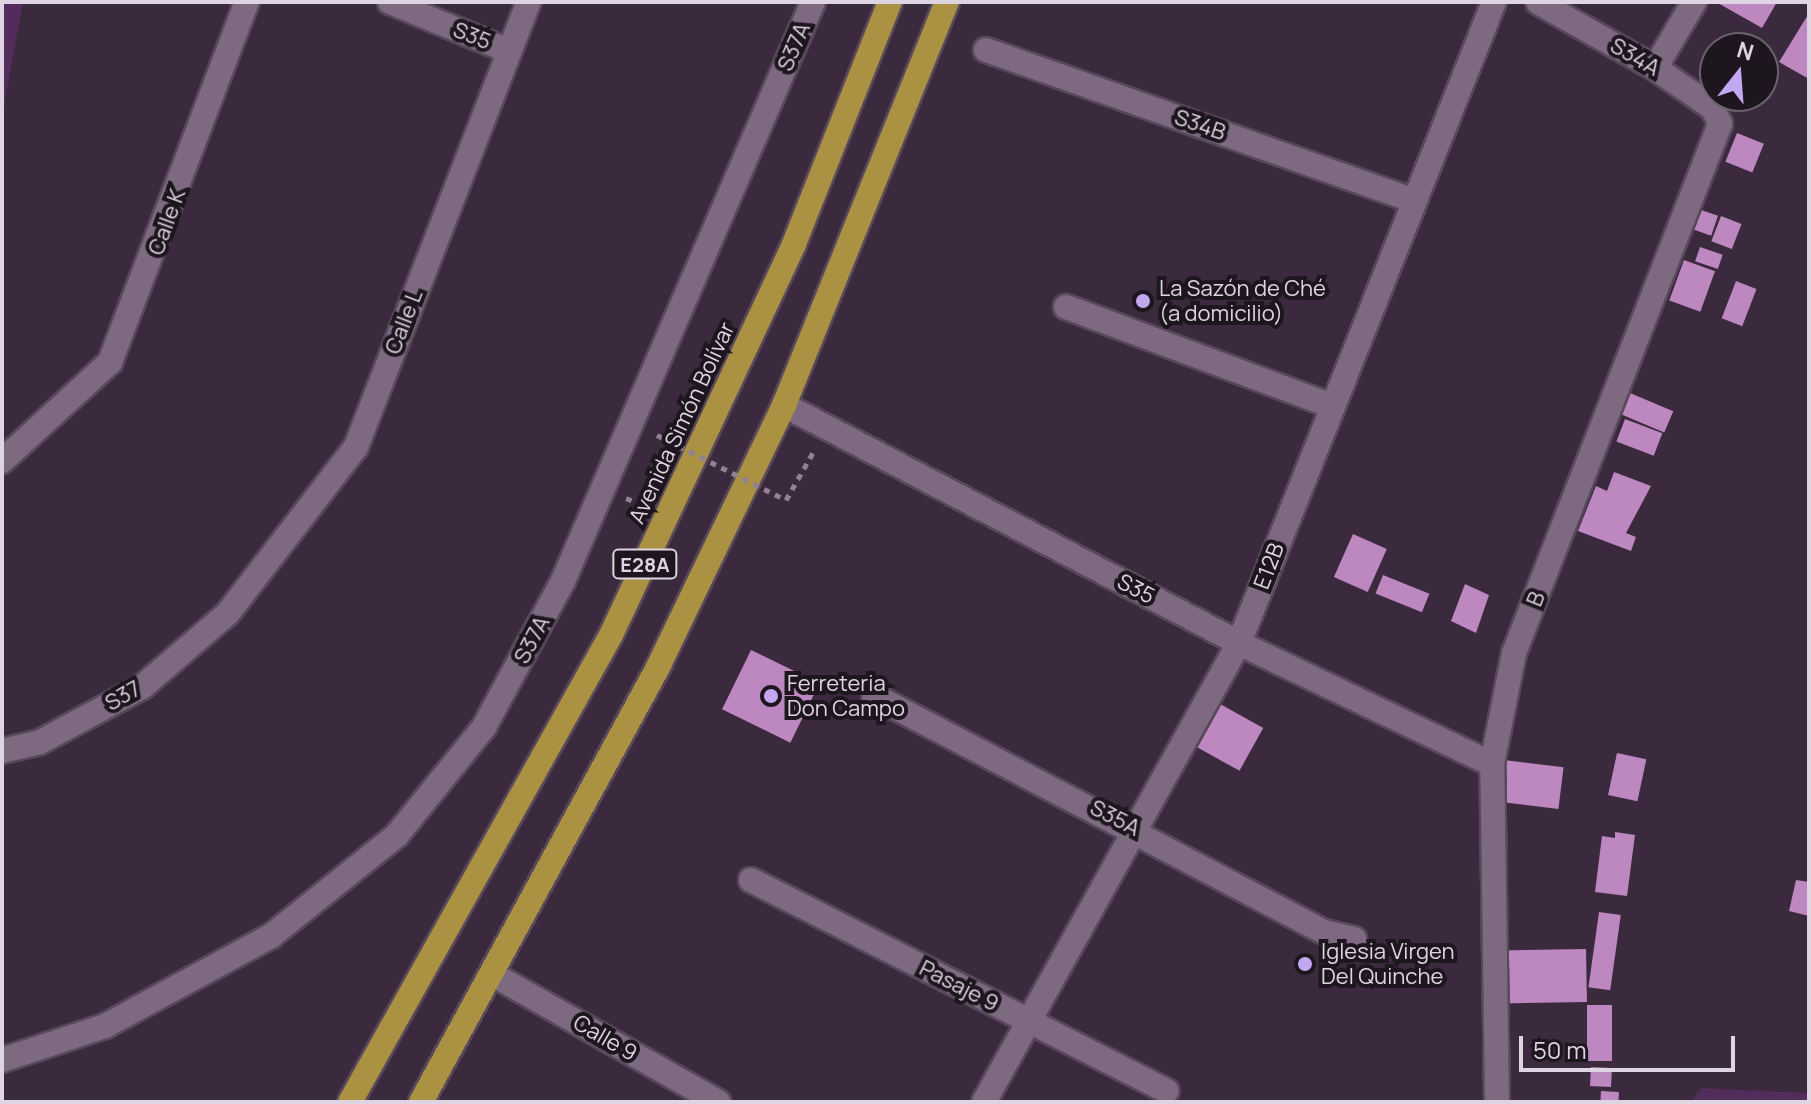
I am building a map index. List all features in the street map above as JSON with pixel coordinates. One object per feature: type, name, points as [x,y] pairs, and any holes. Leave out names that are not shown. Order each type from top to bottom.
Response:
[{"type":"highway","name":"Avenida Simón Bolívar","points":[[350,1102],[611,635],[794,244],[890,2]]},
{"type":"highway","name":"E28A","points":[[421,1102],[659,665],[784,405],[947,2]]},
{"type":"street","name":"Calle K","points":[[2,461],[110,362],[247,2]]},
{"type":"street","name":"S35","points":[[390,2],[509,51]]},
{"type":"street","name":"Calle L","points":[[228,613],[356,447],[529,2]]},
{"type":"street","name":"S37A","points":[[2,1060],[105,1026],[271,936],[397,835],[484,727],[563,581],[813,2]]},
{"type":"street","name":"E12B","points":[[984,1102],[1133,827],[1239,643],[1494,2]]},
{"type":"street","name":"S34A","points":[[1538,2],[1655,68],[1713,108],[1720,124]]},
{"type":"street","points":[[1655,68],[1694,2]]},
{"type":"street","name":"S34B","points":[[986,50],[1414,201]]},
{"type":"street","name":"B","points":[[1497,1102],[1492,764],[1514,653],[1720,124]]},
{"type":"street","points":[[1066,307],[1332,406]]},
{"type":"street","name":"S35","points":[[784,405],[1239,643],[1492,764]]},
{"type":"street","name":"S37","points":[[2,751],[40,742],[142,687],[228,613]]},
{"type":"street","name":"S35A","points":[[874,696],[1133,827],[1324,932],[1354,939]]},
{"type":"street","name":"Pasaje 9","points":[[751,880],[1167,1091]]},
{"type":"street","name":"Calle 9","points":[[492,974],[718,1102]]},
{"type":"path","points":[[657,435],[786,500],[808,456]]},
{"type":"path","points":[[603,488],[667,515]]},
{"type":"shaded area","points":[[2,2],[23,2],[2,117]]},
{"type":"shaded area","points":[[1702,1088],[1809,1093],[1809,1102],[1690,1102]]},
{"type":"building","points":[[1716,2],[1777,2],[1762,28]]},
{"type":"building","points":[[1809,13],[1809,79],[1779,62]]},
{"type":"building","points":[[1737,133],[1764,144],[1752,173],[1725,162]]},
{"type":"building","points":[[1701,210],[1718,216],[1711,236],[1694,230]]},
{"type":"building","points":[[1721,216],[1742,224],[1732,249],[1711,241]]},
{"type":"building","points":[[1700,247],[1723,255],[1718,269],[1695,261]]},
{"type":"building","points":[[1684,260],[1715,271],[1700,312],[1669,300]]},
{"type":"building","points":[[1736,281],[1757,289],[1742,326],[1722,318]]},
{"type":"building","points":[[1630,393],[1673,411],[1664,433],[1621,414]]},
{"type":"building","points":[[1625,419],[1662,433],[1654,456],[1616,441]]},
{"type":"building","points":[[1614,472],[1651,486],[1626,533],[1636,537],[1631,551],[1578,531],[1596,486],[1607,491]]},
{"type":"building","points":[[1353,534],[1387,549],[1368,592],[1334,577]]},
{"type":"building","points":[[1383,575],[1429,594],[1422,612],[1376,594]]},
{"type":"building","points":[[1465,584],[1489,595],[1476,633],[1451,621]]},
{"type":"building","name":"Ferreteria Don Campo","points":[[751,650],[819,683],[790,743],[722,709]]},
{"type":"building","points":[[1202,694],[1263,728],[1239,771],[1178,737]]},
{"type":"building","points":[[1617,753],[1646,759],[1637,801],[1608,795]]},
{"type":"building","points":[[1504,760],[1564,767],[1558,809],[1499,802]]},
{"type":"building","points":[[1615,832],[1635,835],[1627,896],[1595,892],[1602,836],[1615,838]]},
{"type":"building","points":[[1796,880],[1809,882],[1809,916],[1789,911]]},
{"type":"building","points":[[1599,912],[1621,915],[1610,990],[1588,987]]},
{"type":"building","points":[[1586,949],[1587,1002],[1503,1003],[1502,950]]},
{"type":"building","points":[[1587,1005],[1612,1005],[1612,1061],[1587,1061]]},
{"type":"building","points":[[1591,1067],[1612,1068],[1611,1087],[1590,1086]]},
{"type":"building","points":[[1601,1091],[1619,1092],[1618,1102],[1600,1102]]},
{"type":"place","name":"La Sazón de Ché (a domicilio)","points":[[1143,301]]},
{"type":"place","name":"Ferreteria Don Campo","points":[[771,696]]},
{"type":"place","name":"Iglesia Virgen Del Quinche","points":[[1305,964]]}]
